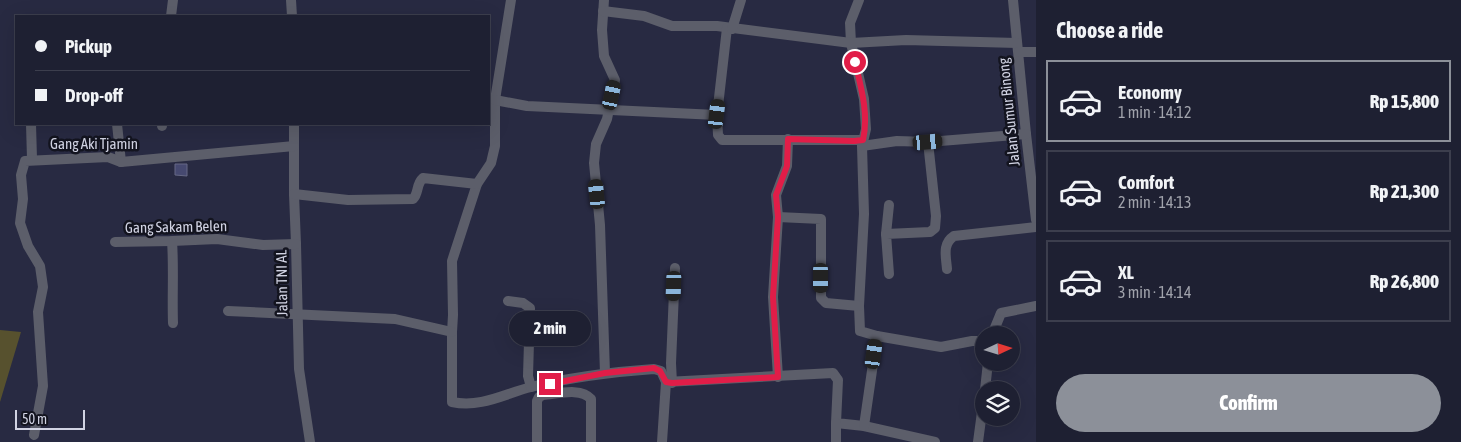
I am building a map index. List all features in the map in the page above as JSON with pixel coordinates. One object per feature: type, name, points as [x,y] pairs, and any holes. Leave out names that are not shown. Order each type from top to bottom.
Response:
[{"type":"street","points":[[171,15],[173,0]]},
{"type":"street","points":[[291,0],[292,15]]},
{"type":"street","points":[[511,0],[495,100],[495,146],[491,163],[477,184],[452,261],[452,402],[464,404],[495,400],[531,388],[605,373],[654,368],[660,371],[669,382]]},
{"type":"street","points":[[604,0],[602,30],[604,56],[615,80],[607,119],[596,144],[594,163],[600,225],[605,373]]},
{"type":"street","points":[[741,0],[730,28],[717,114],[718,135],[722,140],[788,139],[854,141],[863,143],[928,142],[1026,134]]},
{"type":"street","points":[[860,0],[850,23],[851,43],[864,100],[866,129],[863,143],[864,214],[859,306],[860,331],[877,336],[941,347],[975,341]]},
{"type":"street","name":"Jalan Sumur Binong","points":[[1013,0],[1036,220]]},
{"type":"street","points":[[603,11],[644,16],[672,26],[717,26],[851,43],[906,40],[1018,48],[1036,52]]},
{"type":"street","points":[[495,100],[527,106],[717,114]]},
{"type":"street","points":[[31,125],[32,159]]},
{"type":"street","points":[[117,125],[121,162]]},
{"type":"street","name":"Jalan TNI AL","points":[[294,125],[299,369],[310,442]]},
{"type":"street","points":[[778,377],[773,297],[778,217],[776,195],[787,166],[788,139]]},
{"type":"street","points":[[886,234],[930,232],[935,228],[936,216],[928,142]]},
{"type":"street","name":"Gang Aki Tjamin","points":[[34,434],[43,386],[38,312],[43,287],[40,266],[28,246],[20,224],[23,199],[21,175],[25,161],[32,159],[108,157],[121,162],[294,146]]},
{"type":"street","points":[[294,194],[348,200],[413,199],[416,195],[418,183],[422,178],[477,184]]},
{"type":"street","points":[[889,204],[886,234],[889,274]]},
{"type":"street","points":[[778,217],[821,219],[821,298],[826,303],[859,306]]},
{"type":"street","points":[[947,269],[946,245],[954,236],[1036,227]]},
{"type":"street","name":"Gang Sakam Belen","points":[[114,242],[217,238],[263,245],[296,244]]},
{"type":"street","points":[[172,241],[174,266],[172,292],[173,322]]},
{"type":"street","points":[[662,442],[669,382],[675,268]]},
{"type":"street","points":[[508,301],[523,303],[530,308],[528,376],[531,388]]},
{"type":"street","points":[[995,326],[1000,313],[1036,306]]},
{"type":"street","points":[[228,311],[395,319],[452,332]]},
{"type":"street","points":[[864,426],[877,336]]},
{"type":"street","points":[[669,382],[833,373],[838,380],[836,442]]},
{"type":"street","points":[[537,442],[537,401],[539,397],[543,394],[578,392],[588,395],[591,399],[591,442]]},
{"type":"street","points":[[836,423],[864,426],[935,442]]},
{"type":"street","points":[[978,442],[980,426]]},
{"type":"shaded area","points":[[0,330],[21,332],[0,402]]},
{"type":"building","points":[[175,164],[187,164],[187,176],[175,175]]},
{"type":"building","points":[[201,226],[213,227],[213,232],[200,233]]},
{"type":"route","points":[[550,384],[605,373],[654,368],[660,371],[666,382],[672,383],[778,377],[773,297],[778,217],[776,195],[787,166],[788,139],[863,140],[866,129],[864,100],[855,62]]}]
